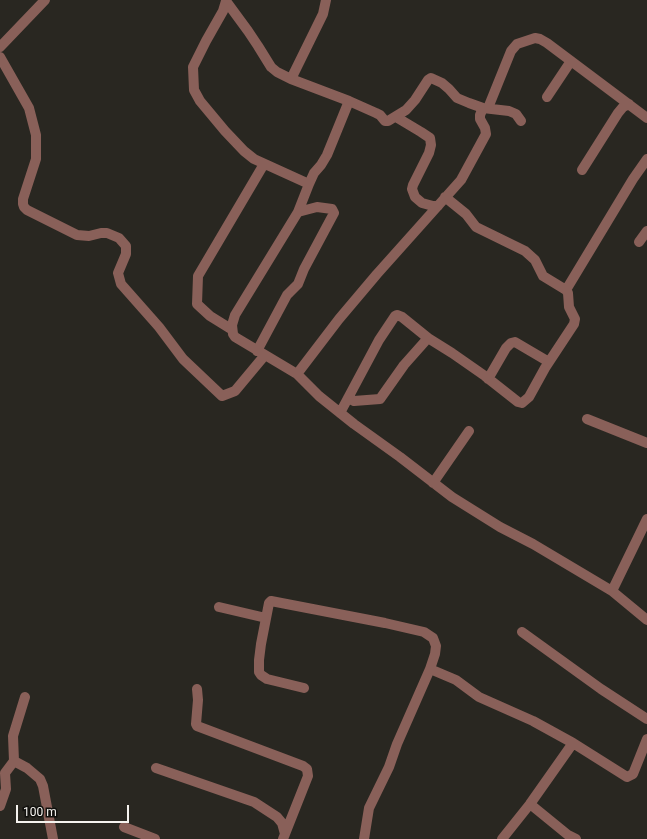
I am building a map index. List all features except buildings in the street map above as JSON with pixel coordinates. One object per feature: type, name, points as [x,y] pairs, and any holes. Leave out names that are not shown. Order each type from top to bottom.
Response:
[{"type":"street","points":[[0,46],[45,0]]},
{"type":"street","points":[[226,0],[271,67],[277,72],[380,115],[385,121],[389,121],[406,110],[431,78],[445,86],[457,98],[469,104],[514,113],[521,121]]},
{"type":"street","points":[[226,0],[223,11],[193,67],[194,90],[200,101],[230,136],[254,159],[309,184]]},
{"type":"street","points":[[291,79],[323,14],[326,0]]},
{"type":"street","points":[[297,374],[339,319],[460,180],[486,134],[485,128],[480,119],[480,115],[485,108],[511,51],[517,44],[531,39],[540,39],[571,60],[647,118]]},
{"type":"street","points":[[0,57],[29,108],[36,136],[36,159],[23,199],[24,206],[27,210],[77,235],[89,236],[108,233],[119,238],[126,246],[126,254],[118,273],[121,284],[159,327],[183,359],[222,396],[235,391],[261,353],[287,295],[298,284],[304,269],[334,213],[332,209],[317,207],[298,212]]},
{"type":"street","points":[[547,97],[571,60]]},
{"type":"street","points":[[231,329],[235,315],[298,212],[314,173],[327,155],[349,101]]},
{"type":"street","points":[[582,170],[618,113],[623,107],[629,104]]},
{"type":"street","points":[[396,117],[430,138],[431,145],[429,153],[413,184],[412,189],[414,196],[422,203],[438,206]]},
{"type":"street","points":[[566,290],[633,179],[647,159]]},
{"type":"street","points":[[264,164],[198,276],[197,304],[210,316],[231,329],[235,337],[297,374],[319,396],[340,413],[452,497],[494,524],[533,544],[612,591],[647,620]]},
{"type":"street","points":[[340,413],[379,340],[395,316],[400,316],[428,338],[488,378],[518,402],[522,403],[529,397],[549,362],[576,321],[569,307],[568,293],[566,290],[543,276],[540,273],[535,260],[525,251],[476,228],[466,214],[445,197]]},
{"type":"street","points":[[638,242],[647,231]]},
{"type":"street","points":[[348,398],[354,401],[380,399],[404,365],[428,338]]},
{"type":"street","points":[[488,378],[511,342],[515,342],[549,362]]},
{"type":"street","points":[[587,419],[647,443]]},
{"type":"street","points":[[433,483],[469,431]]},
{"type":"street","points":[[612,591],[647,519]]},
{"type":"street","points":[[304,688],[267,679],[259,672],[259,660],[266,618],[269,603],[273,601],[424,632],[433,638],[436,646],[430,669],[400,737],[389,767],[369,808],[364,839]]},
{"type":"street","points":[[219,607],[266,618]]},
{"type":"street","points":[[522,632],[601,690],[647,719]]},
{"type":"street","points":[[430,669],[456,680],[479,697],[533,721],[573,742],[627,777],[633,774],[647,739]]},
{"type":"street","points":[[197,689],[197,726],[307,769],[308,776],[284,836]]},
{"type":"street","points":[[0,806],[6,789],[5,773],[14,761],[13,736],[25,697]]},
{"type":"street","points":[[502,839],[530,804],[573,742]]},
{"type":"street","points":[[14,761],[35,774],[40,779],[43,786],[53,839]]},
{"type":"street","points":[[156,768],[254,802],[277,817],[282,823],[284,836]]},
{"type":"street","points":[[530,804],[568,835],[576,839]]},
{"type":"street","points":[[124,827],[155,839]]}]
